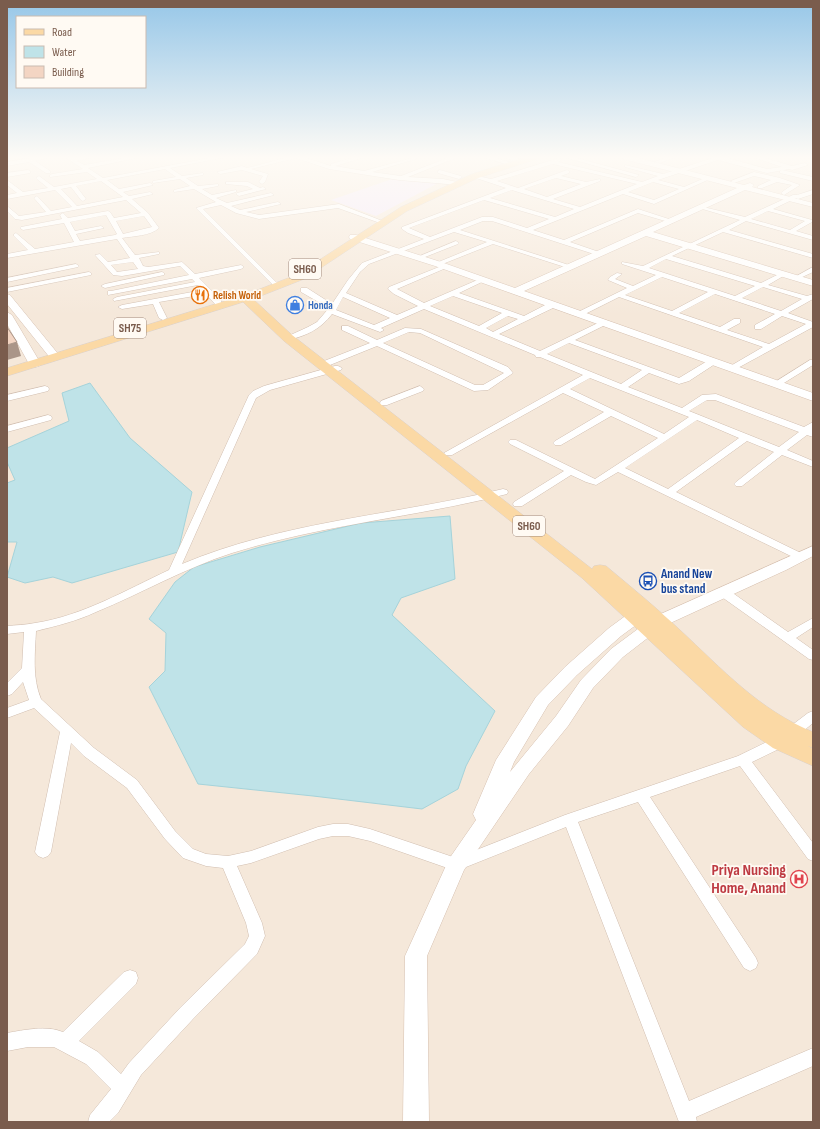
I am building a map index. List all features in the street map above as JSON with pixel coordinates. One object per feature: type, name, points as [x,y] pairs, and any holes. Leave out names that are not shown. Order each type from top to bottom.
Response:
[{"type":"main road","name":"SH60","points":[[249,295],[300,277],[380,221],[403,210]]},
{"type":"main road","name":"SH60","points":[[249,295],[296,274],[356,238]]},
{"type":"main road","name":"SH60","points":[[249,295],[293,337],[330,366],[497,494],[518,504],[576,549],[750,722],[786,737],[813,758]]},
{"type":"main road","name":"SH75","points":[[53,355],[163,318],[218,302],[249,295]]},
{"type":"main road","name":"SH75","points":[[7,366],[33,361],[129,333],[249,295]]},
{"type":"main road","name":"SH75","points":[[7,372],[33,361]]},
{"type":"main road","name":"SH60","points":[[330,366],[384,403],[449,453],[588,574],[648,619]]},
{"type":"main road","name":"SH60","points":[[786,737],[813,740]]},
{"type":"street","points":[[9,210],[19,218],[67,210]]},
{"type":"street","points":[[47,210],[50,213]]},
{"type":"street","points":[[75,238],[120,235],[154,230],[155,226],[141,210]]},
{"type":"street","points":[[201,210],[275,284]]},
{"type":"street","points":[[234,210],[247,216],[259,217],[312,210]]},
{"type":"street","points":[[238,212],[250,210]]},
{"type":"street","points":[[348,210],[380,221]]},
{"type":"street","points":[[453,210],[404,228],[410,232],[456,243],[474,250]]},
{"type":"street","points":[[525,210],[555,219]]},
{"type":"street","points":[[527,230],[578,210]]},
{"type":"street","points":[[515,292],[695,210]]},
{"type":"street","points":[[711,210],[813,238]]},
{"type":"street","points":[[645,269],[646,266],[766,210]]},
{"type":"street","points":[[769,210],[810,221],[791,232]]},
{"type":"street","points":[[60,211],[75,238]]},
{"type":"street","points":[[564,242],[638,211],[672,220]]},
{"type":"street","points":[[23,228],[106,213],[109,214],[120,235],[144,270]]},
{"type":"street","points":[[507,224],[536,213]]},
{"type":"street","points":[[113,220],[146,214]]},
{"type":"street","points":[[293,337],[316,327],[333,309],[360,267],[486,218],[600,254]]},
{"type":"street","points":[[7,256],[33,252],[101,228]]},
{"type":"street","points":[[455,230],[570,267]]},
{"type":"street","points":[[723,230],[813,256]]},
{"type":"street","points":[[646,232],[813,283]]},
{"type":"street","points":[[16,235],[33,252]]},
{"type":"street","points":[[356,238],[399,251],[813,397]]},
{"type":"street","points":[[493,242],[392,290],[396,294],[539,355],[813,464]]},
{"type":"street","points":[[418,258],[456,243]]},
{"type":"street","points":[[106,264],[157,253]]},
{"type":"street","points":[[98,255],[115,274],[118,275],[180,263],[218,302]]},
{"type":"street","points":[[667,256],[810,299]]},
{"type":"street","points":[[624,263],[813,324]]},
{"type":"street","points":[[7,280],[76,266]]},
{"type":"street","points":[[111,293],[241,267]]},
{"type":"street","points":[[106,286],[187,269]]},
{"type":"street","points":[[796,278],[812,270]]},
{"type":"street","points":[[7,290],[89,274]]},
{"type":"street","points":[[619,274],[612,278],[612,280],[632,288]]},
{"type":"street","points":[[735,299],[783,274]]},
{"type":"street","points":[[578,314],[661,275]]},
{"type":"street","points":[[374,328],[482,280]]},
{"type":"street","points":[[117,299],[200,283]]},
{"type":"street","points":[[304,290],[333,309],[393,336]]},
{"type":"street","points":[[122,307],[208,291]]},
{"type":"street","points":[[673,313],[714,292]]},
{"type":"street","points":[[452,293],[524,319]]},
{"type":"street","points":[[342,294],[397,318]]},
{"type":"street","points":[[619,295],[770,347]]},
{"type":"street","points":[[7,298],[53,355]]},
{"type":"street","points":[[758,327],[810,299]]},
{"type":"street","points":[[155,301],[163,318]]},
{"type":"street","points":[[492,335],[552,305]]},
{"type":"street","points":[[479,329],[508,313]]},
{"type":"street","points":[[7,315],[33,361]]},
{"type":"street","points":[[720,330],[736,320]]},
{"type":"street","points":[[539,355],[602,323]]},
{"type":"street","points":[[731,368],[813,324]]},
{"type":"street","points":[[173,573],[252,397],[256,393],[330,366],[378,342],[408,330],[417,330],[505,369],[509,373],[485,388],[478,389],[378,342],[345,328]]},
{"type":"street","points":[[569,340],[674,380],[684,380],[712,362]]},
{"type":"street","points":[[776,384],[813,362]]},
{"type":"street","points":[[621,388],[648,370]]},
{"type":"street","points":[[449,453],[589,375]]},
{"type":"street","points":[[7,398],[45,389]]},
{"type":"street","points":[[384,403],[420,389]]},
{"type":"street","points":[[562,389],[665,438]]},
{"type":"street","points":[[682,412],[705,397],[716,397],[809,433]]},
{"type":"street","points":[[558,443],[611,412]]},
{"type":"street","points":[[513,442],[570,471],[596,482],[696,417]]},
{"type":"street","points":[[7,429],[48,418]]},
{"type":"street","points":[[740,484],[780,450],[809,433],[813,424]]},
{"type":"street","points":[[669,493],[746,437]]},
{"type":"street","points":[[618,468],[669,493],[807,553]]},
{"type":"street","points":[[518,504],[570,471]]},
{"type":"street","points":[[497,494],[327,527],[227,551],[70,618],[16,630],[28,669],[30,690],[36,702],[89,752],[132,784],[170,835],[188,854],[206,860],[228,862],[252,857],[318,834],[333,830],[348,830],[370,835],[456,865],[570,819],[742,760],[786,737],[813,716]]},
{"type":"street","points":[[476,834],[505,760],[542,701],[571,671],[615,632],[757,579],[807,553]]},
{"type":"street","points":[[723,592],[813,656]]},
{"type":"street","points":[[416,1122],[416,956],[456,865],[522,769],[562,721],[587,684],[648,619]]},
{"type":"street","points":[[788,638],[813,622]]},
{"type":"street","points":[[7,690],[28,669]]},
{"type":"street","points":[[7,712],[36,702]]},
{"type":"street","points":[[43,852],[67,730]]},
{"type":"street","points":[[742,760],[813,855]]},
{"type":"street","points":[[641,795],[750,963]]},
{"type":"street","points":[[570,819],[686,1118],[813,1057]]},
{"type":"street","points":[[97,1122],[111,1106],[135,1069],[187,1013],[251,949],[257,936],[254,923],[228,862]]},
{"type":"street","points":[[65,1043],[130,978]]},
{"type":"street","points":[[7,1042],[28,1038],[56,1038],[92,1058],[123,1088]]},
{"type":"shaded area","points":[[7,210],[813,210],[813,1122],[7,1122]]},
{"type":"shaded area","points":[[358,210],[388,210],[376,216]]},
{"type":"water","points":[[90,383],[130,438],[192,492],[178,552],[72,583],[53,577],[25,583],[7,577],[17,542],[7,542],[7,483],[15,480],[7,462],[7,448],[69,421],[62,393]]},
{"type":"water","points":[[450,516],[455,579],[401,598],[392,615],[495,711],[466,766],[458,789],[422,809],[198,784],[149,687],[165,671],[166,633],[149,619],[175,582],[194,567],[260,547],[361,523]]},
{"type":"building","points":[[7,327],[17,342],[7,345]]},
{"type":"place","name":"Relish World","points":[[200,295]]},
{"type":"place","name":"Honda","points":[[295,305]]},
{"type":"place","name":"Anand New bus stand","points":[[648,581]]},
{"type":"place","name":"Priya Nursing Home, Anand","points":[[799,879]]}]
